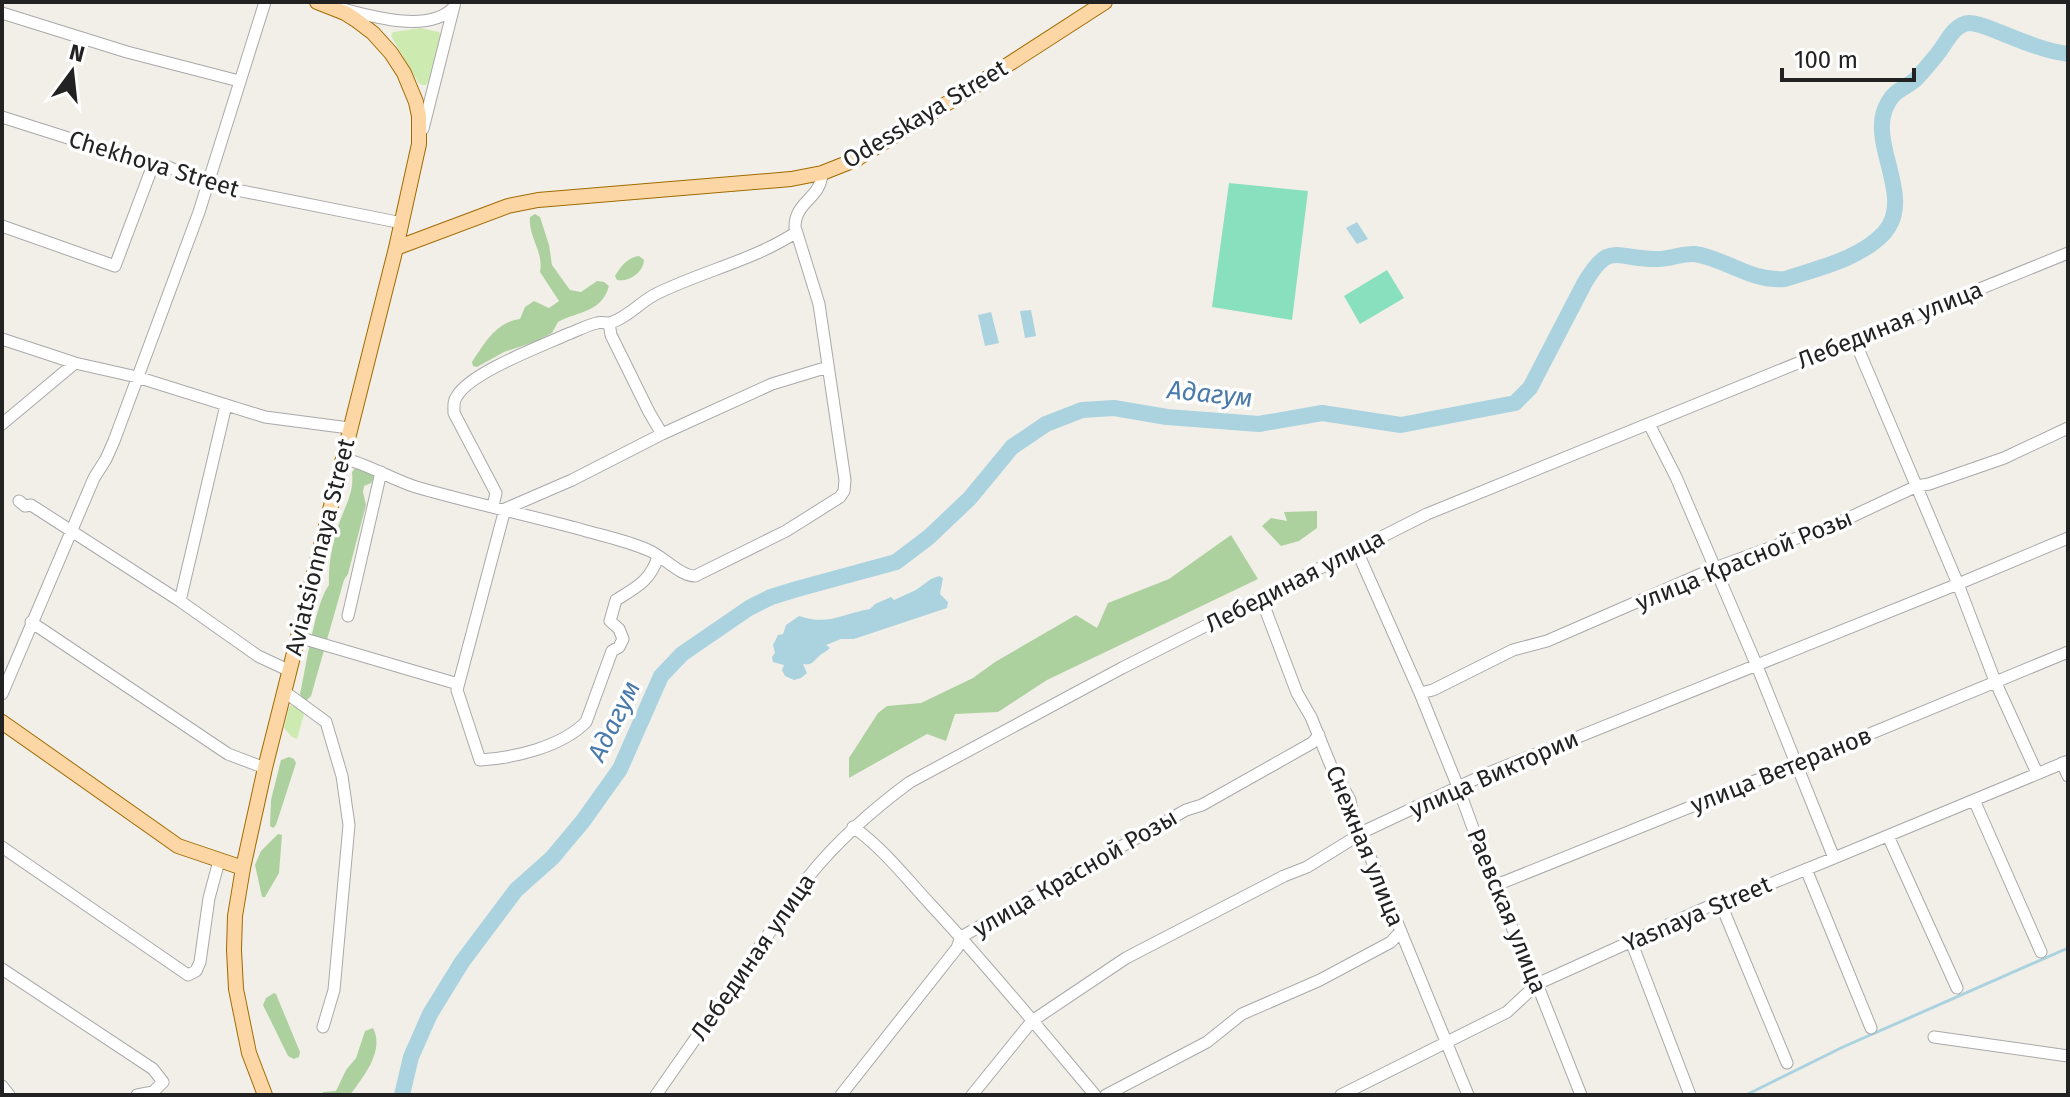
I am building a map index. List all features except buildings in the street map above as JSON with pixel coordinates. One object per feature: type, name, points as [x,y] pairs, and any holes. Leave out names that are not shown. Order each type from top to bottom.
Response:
[{"type":"main road","points":[[317,2],[356,20],[391,53],[404,73],[416,102],[419,144]]},
{"type":"main road","name":"Odesskaya Street","points":[[396,248],[508,206],[538,200],[777,180],[822,173],[855,160],[1105,2]]},
{"type":"main road","name":"Aviatsionnaya Street","points":[[265,1095],[249,1053],[236,989],[235,916],[265,768],[396,248],[419,144]]},
{"type":"main road","points":[[2,722],[178,846],[243,868]]},
{"type":"street","points":[[2,694],[94,478],[106,459],[199,212],[265,2]]},
{"type":"street","points":[[317,2],[405,21],[434,19],[448,14],[454,5]]},
{"type":"street","name":"Aviatsionnaya Street","points":[[419,144],[454,5]]},
{"type":"street","points":[[2,13],[127,52],[239,81]]},
{"type":"street","name":"Chekhova Street","points":[[2,117],[153,165],[166,166],[207,184],[402,223]]},
{"type":"street","points":[[2,226],[115,266],[153,165]]},
{"type":"street","points":[[342,458],[415,486],[650,550],[688,576],[695,576],[786,531],[840,497],[844,491],[845,480],[819,304],[795,233],[799,208],[815,194],[822,173]]},
{"type":"street","points":[[658,557],[654,569],[642,584],[616,600],[610,621],[619,629],[623,639],[619,647],[612,651],[586,722],[578,730],[529,753],[480,760],[457,690],[499,508],[496,493],[454,413],[457,394],[501,364],[598,322],[609,323],[653,296],[699,275],[749,258],[795,233]]},
{"type":"street","name":"Лебединая улица","points":[[656,1095],[809,876],[853,827],[910,782],[1122,668],[1427,514],[2068,253]]},
{"type":"street","points":[[609,323],[611,335],[662,434]]},
{"type":"street","points":[[2,339],[265,417],[349,428]]},
{"type":"street","points":[[1854,339],[1958,584],[1995,681],[2037,773]]},
{"type":"street","points":[[2,424],[75,363]]},
{"type":"street","points":[[499,508],[572,480],[662,434],[772,384],[828,367]]},
{"type":"street","points":[[180,601],[226,405]]},
{"type":"street","points":[[1649,424],[1676,477],[1757,666],[1834,858]]},
{"type":"street","name":"улица Красной Розы","points":[[1420,693],[1433,690],[1513,650],[1547,641],[1715,568],[1838,523],[1917,486],[2004,458],[2068,428]]},
{"type":"street","points":[[348,616],[381,472]]},
{"type":"street","points":[[19,501],[25,506],[31,505],[180,601],[258,656],[290,671]]},
{"type":"street","name":"улица Виктории","points":[[972,1095],[1032,1021],[1126,958],[1307,867],[1356,837],[1503,766],[2068,538]]},
{"type":"street","name":"Раевская улица","points":[[1357,551],[1420,693],[1494,886],[1581,1095]]},
{"type":"street","name":"Снежная улица","points":[[1261,598],[1297,693],[1350,800],[1356,837],[1367,849],[1468,1095]]},
{"type":"street","points":[[31,622],[228,754],[265,768]]},
{"type":"street","points":[[298,637],[458,684]]},
{"type":"street","name":"улица Ветеранов","points":[[1494,886],[2068,652]]},
{"type":"street","points":[[285,692],[326,722],[342,776],[349,825],[334,990],[323,1027]]},
{"type":"street","name":"улица Красной Розы","points":[[841,1095],[957,948],[961,937],[1186,810],[1202,805],[1299,751],[1319,735]]},
{"type":"street","points":[[2065,762],[2068,776]]},
{"type":"street","name":"Yasnaya Street","points":[[1341,1095],[1507,1012],[1537,984],[1720,902],[2065,762]]},
{"type":"street","points":[[1974,800],[2041,952]]},
{"type":"street","points":[[853,827],[889,859],[961,937],[1095,1095]]},
{"type":"street","points":[[1888,836],[1957,988]]},
{"type":"street","points":[[2,847],[188,975],[196,971],[200,962],[209,898],[219,861]]},
{"type":"street","points":[[1806,869],[1871,1028]]},
{"type":"street","points":[[1720,902],[1787,1063]]},
{"type":"street","points":[[1106,1095],[1207,1042],[1242,1014],[1320,980],[1391,942],[1400,932]]},
{"type":"street","points":[[1631,941],[1690,1095]]},
{"type":"street","points":[[2,969],[153,1069],[163,1082],[153,1092],[137,1095]]},
{"type":"street","points":[[1934,1037],[2068,1056]]},
{"type":"street","points":[[2,1086],[9,1095]]},
{"type":"green space","points":[[420,28],[439,32],[441,37],[426,85],[418,82],[391,36],[393,32]]},
{"type":"green space","points":[[1229,183],[1308,191],[1292,320],[1212,307]]},
{"type":"green space","points":[[535,214],[540,217],[552,265],[570,290],[581,292],[597,281],[609,286],[606,295],[589,310],[558,322],[552,333],[504,352],[477,367],[473,366],[472,362],[492,335],[504,324],[520,319],[525,307],[534,301],[549,308],[559,301],[540,272],[540,258],[530,224],[530,217]]},
{"type":"green space","points":[[639,256],[644,260],[638,273],[626,280],[617,280],[615,276],[622,266]]},
{"type":"green space","points":[[1387,270],[1404,298],[1360,324],[1344,296]]},
{"type":"green space","points":[[357,466],[375,476],[371,483],[364,486],[366,505],[348,574],[311,696],[304,700],[300,694],[312,636],[319,606],[329,585],[337,528],[351,491],[352,472]]},
{"type":"green space","points":[[1317,511],[1317,528],[1299,541],[1281,546],[1262,526],[1271,518],[1287,521],[1284,512]]},
{"type":"green space","points":[[1231,535],[1258,579],[1047,680],[998,712],[955,714],[946,741],[927,734],[849,778],[849,758],[878,713],[887,706],[921,703],[973,678],[1076,615],[1097,628],[1108,603],[1169,579]]},
{"type":"green space","points":[[292,705],[304,714],[297,739],[284,728]]},
{"type":"green space","points":[[289,757],[296,763],[273,828],[270,826],[271,800],[281,760]]},
{"type":"green space","points":[[278,834],[282,835],[279,873],[265,897],[262,897],[255,865],[261,851]]},
{"type":"green space","points":[[274,993],[300,1052],[299,1057],[294,1059],[288,1056],[263,1005],[266,998]]},
{"type":"green space","points":[[373,1028],[376,1037],[374,1055],[350,1095],[322,1095],[323,1092],[336,1091],[356,1058],[365,1031]]},
{"type":"water","points":[[1357,222],[1368,239],[1357,244],[1346,228]]},
{"type":"water","points":[[1031,310],[1036,336],[1025,338],[1020,311]]},
{"type":"water","points":[[991,312],[999,343],[985,346],[978,315]]},
{"type":"water","points":[[939,576],[943,578],[940,594],[948,602],[947,608],[854,639],[841,639],[826,645],[830,648],[812,663],[803,664],[807,673],[801,678],[794,680],[785,676],[782,670],[784,665],[773,662],[773,645],[778,635],[783,634],[786,625],[799,616],[819,620],[870,609],[891,597],[894,600],[916,590]]},
{"type":"waterway","name":"Адагум","points":[[402,1095],[411,1057],[430,1014],[462,962],[516,890],[552,858],[583,821],[620,769],[661,676],[682,654],[749,608],[771,597],[896,562],[929,537],[970,498],[1012,447],[1046,424],[1082,410],[1114,408],[1167,417],[1259,424],[1322,413],[1401,425],[1515,403],[1530,388],[1584,284],[1593,270],[1608,257],[1658,259],[1695,254],[1750,274],[1785,279],[1838,262],[1874,242],[1892,219],[1895,204],[1883,139],[1885,109],[1894,94],[1915,80],[1958,27],[1978,24],[2035,46],[2068,54]]},
{"type":"waterway","points":[[1746,1095],[1843,1047],[2068,948]]}]
